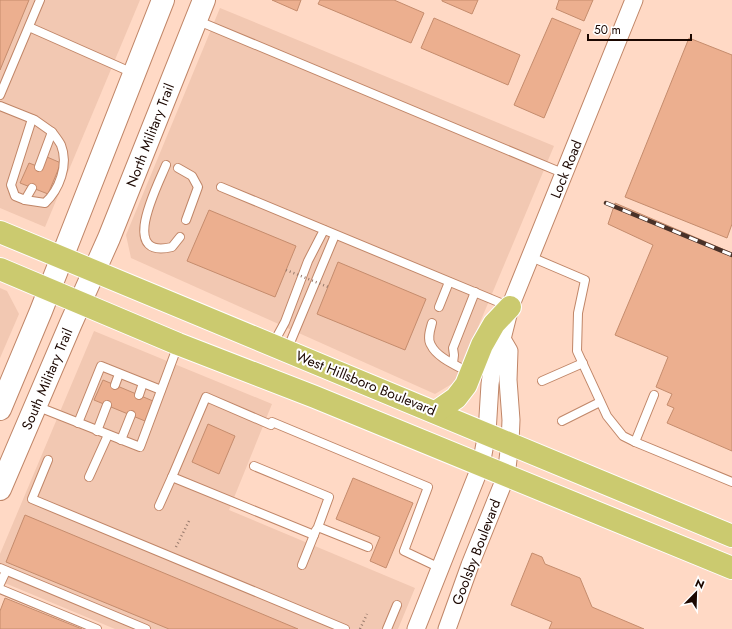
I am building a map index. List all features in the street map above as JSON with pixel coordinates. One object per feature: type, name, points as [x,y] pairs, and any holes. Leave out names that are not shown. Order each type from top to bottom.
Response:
[{"type":"main road","name":"West Hillsboro Boulevard","points":[[0,232],[732,536]]},
{"type":"main road","points":[[0,269],[178,344],[315,397],[732,568]]},
{"type":"main road","points":[[436,412],[456,398],[466,385],[462,368],[482,345],[494,324],[510,307]]},
{"type":"street","points":[[0,409],[163,0]]},
{"type":"street","name":"Lock Road","points":[[486,433],[490,384],[495,349],[502,339],[510,307],[634,0]]},
{"type":"street","name":"North Military Trail","points":[[94,270],[140,162],[172,77],[200,10]]},
{"type":"street","name":"South Military Trail","points":[[0,489],[94,270]]},
{"type":"street","points":[[502,339],[509,351],[508,380],[511,420],[510,443]]},
{"type":"street","points":[[416,629],[481,465],[486,433]]},
{"type":"street","name":"Goolsby Boulevard","points":[[447,629],[470,565],[506,476],[510,443]]},
{"type":"lane","points":[[0,95],[40,0]]},
{"type":"lane","points":[[200,10],[565,174]]},
{"type":"lane","points":[[29,27],[134,73]]},
{"type":"lane","points":[[0,106],[34,120],[52,132],[61,145],[64,162],[62,175],[51,198],[45,203],[25,200],[15,196],[11,186],[34,120]]},
{"type":"lane","points":[[39,167],[52,132]]},
{"type":"lane","points":[[166,165],[151,202],[144,223],[143,232],[147,242],[154,247],[162,249],[172,247],[180,237]]},
{"type":"lane","points":[[178,168],[192,176],[198,187],[186,220]]},
{"type":"lane","points":[[222,187],[510,307]]},
{"type":"lane","points":[[25,200],[32,188]]},
{"type":"lane","points":[[280,348],[285,322],[308,261],[324,230]]},
{"type":"lane","points":[[280,348],[335,235]]},
{"type":"lane","points":[[531,257],[585,280],[578,313],[577,351],[606,416],[623,436],[634,442],[732,482]]},
{"type":"lane","points":[[439,307],[449,282]]},
{"type":"lane","points":[[462,368],[454,355],[453,348],[475,292]]},
{"type":"lane","points":[[432,323],[429,334],[430,345],[441,357],[462,368]]},
{"type":"lane","points":[[36,406],[140,447],[178,344]]},
{"type":"lane","points":[[542,382],[583,363]]},
{"type":"lane","points":[[78,423],[101,366],[161,390]]},
{"type":"lane","points":[[115,385],[119,374]]},
{"type":"lane","points":[[139,395],[143,383]]},
{"type":"lane","points":[[634,442],[654,395]]},
{"type":"lane","points":[[160,506],[206,397],[428,487],[404,551],[440,568]]},
{"type":"lane","points":[[562,421],[600,402]]},
{"type":"lane","points":[[97,431],[107,405]]},
{"type":"lane","points":[[121,440],[131,415]]},
{"type":"lane","points":[[89,477],[108,435]]},
{"type":"lane","points":[[48,460],[32,499],[345,629]]},
{"type":"lane","points":[[254,466],[329,497],[302,565]]},
{"type":"lane","points":[[172,477],[316,531],[368,547]]},
{"type":"lane","points":[[0,584],[3,570],[146,629]]},
{"type":"lane","points":[[0,589],[97,629]]},
{"type":"lane","points":[[387,629],[397,604]]},
{"type":"path","points":[[286,270],[328,287]]},
{"type":"path","points":[[172,557],[181,534],[190,519]]},
{"type":"path","points":[[360,629],[367,614]]},
{"type":"shaded area","points":[[0,0],[140,0],[45,227],[0,208]]},
{"type":"shaded area","points":[[220,8],[554,146],[455,382],[435,394],[131,258],[126,235]]},
{"type":"shaded area","points":[[0,288],[7,291],[19,314],[0,358]]},
{"type":"shaded area","points":[[94,331],[272,404],[229,510],[415,588],[398,629],[115,629],[0,581],[0,554]]},
{"type":"building","points":[[0,0],[29,0],[0,70]]},
{"type":"building","points":[[272,0],[301,0],[297,11]]},
{"type":"building","points":[[320,0],[394,0],[424,13],[411,43],[318,4]]},
{"type":"building","points":[[442,0],[478,0],[472,14]]},
{"type":"building","points":[[559,0],[593,0],[584,21],[556,9]]},
{"type":"building","points":[[434,18],[520,55],[508,85],[421,48]]},
{"type":"building","points":[[552,18],[581,30],[544,118],[514,105]]},
{"type":"building","points":[[689,38],[732,55],[732,224],[727,238],[625,197]]},
{"type":"building","points":[[47,157],[61,163],[48,194],[20,183],[29,163],[42,168]]},
{"type":"building","points":[[615,203],[732,253],[732,451],[667,423],[674,408],[667,405],[672,394],[656,387],[668,357],[615,335],[653,245],[608,224]]},
{"type":"building","points":[[209,210],[296,246],[275,297],[187,261]]},
{"type":"building","points":[[338,262],[426,299],[405,350],[317,314]]},
{"type":"building","points":[[103,380],[153,401],[145,421],[94,400]]},
{"type":"building","points":[[208,424],[235,436],[219,474],[192,462]]},
{"type":"building","points":[[353,478],[413,503],[386,568],[370,561],[380,537],[336,519]]},
{"type":"building","points":[[25,515],[298,629],[169,629],[6,562]]},
{"type":"building","points":[[532,553],[542,557],[545,564],[580,578],[592,607],[644,629],[549,629],[552,622],[511,605]]},
{"type":"building","points":[[5,598],[82,629],[0,629],[0,611]]},
{"type":"railway","points":[[606,203],[732,255]]}]
